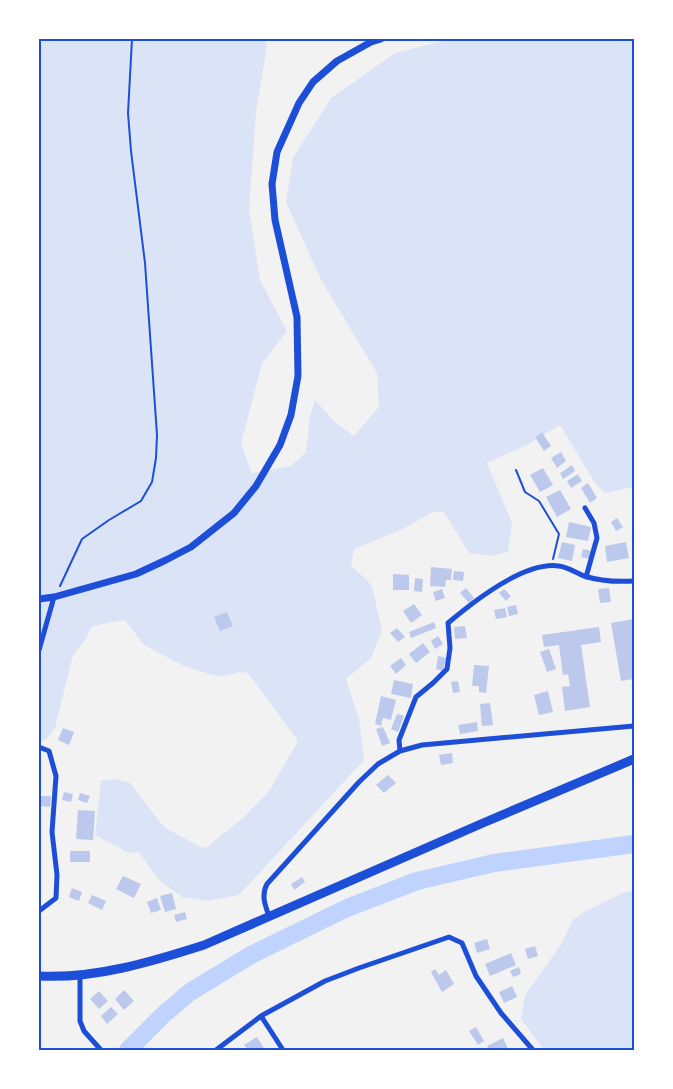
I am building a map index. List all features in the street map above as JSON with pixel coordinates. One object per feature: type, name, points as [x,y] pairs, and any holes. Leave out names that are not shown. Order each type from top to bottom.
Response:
[{"type":"main road","points":[[39,976],[80,975],[134,966],[204,945],[483,823],[634,760]]},
{"type":"street","points":[[39,599],[54,597],[136,574],[191,547],[234,513],[256,486],[280,445],[291,414],[298,376],[296,317],[275,220],[272,184],[277,152],[299,103],[313,82],[337,62],[371,42],[381,39]]},
{"type":"street","points":[[585,508],[594,523],[597,538],[586,577]]},
{"type":"street","points":[[400,751],[399,740],[416,697],[447,670],[450,648],[448,623],[469,606],[516,574],[538,567],[560,566],[586,577],[610,581],[634,581]]},
{"type":"street","points":[[39,650],[54,597]]},
{"type":"street","points":[[268,916],[263,900],[267,884],[359,782],[378,764],[400,751],[422,746],[634,726]]},
{"type":"street","points":[[39,747],[49,751],[56,776],[52,832],[57,875],[56,898],[39,911]]},
{"type":"street","points":[[216,1050],[261,1016],[325,981],[449,937],[462,944],[476,976],[501,1013],[533,1050]]},
{"type":"street","points":[[80,975],[80,1021],[84,1030],[99,1048]]},
{"type":"street","points":[[261,1016],[283,1050]]},
{"type":"path","points":[[54,597],[82,539],[141,501],[152,482],[156,458],[157,435],[145,263],[128,113],[132,39]]},
{"type":"path","points":[[516,470],[525,492],[539,501],[559,534],[551,566]]},
{"type":"shaded area","points":[[39,39],[265,39],[267,46],[256,112],[249,210],[260,280],[287,331],[262,363],[241,444],[252,473],[291,466],[306,452],[310,416],[315,400],[336,423],[354,436],[379,407],[377,373],[321,280],[286,202],[293,158],[331,98],[395,53],[451,39],[634,39],[634,487],[605,493],[595,483],[560,425],[529,444],[487,463],[512,523],[508,552],[491,556],[469,553],[444,512],[433,512],[403,529],[354,549],[351,566],[372,587],[382,630],[371,658],[346,679],[359,719],[364,760],[239,895],[208,901],[182,897],[159,880],[139,852],[129,853],[95,835],[101,781],[115,779],[130,783],[164,827],[202,848],[207,847],[244,817],[269,791],[298,741],[248,673],[240,672],[223,676],[213,675],[184,666],[144,645],[125,620],[92,626],[86,639],[73,655],[55,728],[48,738],[39,742]]},
{"type":"shaded area","points":[[634,891],[634,1050],[544,1050],[521,1019],[525,995],[560,946],[573,920],[582,913],[625,892]]},
{"type":"building","points":[[542,432],[551,446],[544,451],[535,437]]},
{"type":"building","points":[[561,452],[566,461],[557,468],[551,458]]},
{"type":"building","points":[[572,465],[575,471],[563,479],[560,473]]},
{"type":"building","points":[[543,468],[553,485],[540,492],[530,475]]},
{"type":"building","points":[[578,474],[582,481],[571,488],[567,481]]},
{"type":"building","points":[[588,483],[597,498],[590,503],[581,488]]},
{"type":"building","points":[[560,490],[571,509],[557,517],[546,497]]},
{"type":"building","points":[[617,518],[623,527],[616,531],[611,522]]},
{"type":"building","points":[[569,522],[591,527],[588,541],[566,537]]},
{"type":"building","points":[[562,542],[575,545],[572,561],[558,558]]},
{"type":"building","points":[[626,542],[629,558],[607,562],[605,546]]},
{"type":"building","points":[[583,549],[591,551],[590,559],[581,557]]},
{"type":"building","points":[[431,567],[452,569],[451,580],[446,580],[445,587],[430,586]]},
{"type":"building","points":[[454,571],[464,572],[463,581],[453,580]]},
{"type":"building","points":[[393,574],[409,575],[409,590],[393,590]]},
{"type":"building","points":[[415,578],[423,579],[422,592],[414,591]]},
{"type":"building","points":[[466,588],[474,598],[469,603],[460,593]]},
{"type":"building","points":[[609,588],[611,602],[600,603],[598,589]]},
{"type":"building","points":[[442,589],[445,598],[436,601],[433,592]]},
{"type":"building","points":[[504,589],[511,596],[506,601],[499,593]]},
{"type":"building","points":[[414,604],[422,615],[411,623],[403,611]]},
{"type":"building","points":[[516,605],[518,614],[509,616],[507,607]]},
{"type":"building","points":[[505,608],[507,617],[496,619],[494,610]]},
{"type":"building","points":[[227,612],[233,626],[220,631],[214,617]]},
{"type":"building","points":[[634,619],[634,679],[621,681],[611,623]]},
{"type":"building","points":[[434,622],[436,628],[411,638],[409,632]]},
{"type":"building","points":[[465,626],[467,638],[455,639],[454,627]]},
{"type":"building","points":[[599,627],[601,642],[581,645],[590,707],[565,711],[562,687],[570,686],[568,674],[563,675],[559,645],[544,647],[542,635]]},
{"type":"building","points":[[397,628],[405,637],[398,642],[390,633]]},
{"type":"building","points":[[438,636],[443,644],[435,649],[431,641]]},
{"type":"building","points":[[423,643],[430,652],[416,663],[409,654]]},
{"type":"building","points":[[549,649],[556,669],[547,672],[540,652]]},
{"type":"building","points":[[438,656],[446,658],[443,671],[436,669]]},
{"type":"building","points":[[401,658],[406,665],[396,674],[390,666]]},
{"type":"building","points":[[474,665],[489,666],[486,693],[479,692],[479,686],[472,686]]},
{"type":"building","points":[[394,680],[413,684],[411,698],[391,694]]},
{"type":"building","points":[[458,681],[460,692],[453,693],[451,682]]},
{"type":"building","points":[[548,691],[553,712],[539,715],[534,695]]},
{"type":"building","points":[[381,696],[396,700],[391,720],[383,718],[381,726],[375,724]]},
{"type":"building","points":[[490,703],[493,725],[482,726],[480,704]]},
{"type":"building","points":[[397,714],[404,716],[398,732],[391,729]]},
{"type":"building","points":[[477,722],[478,731],[460,734],[458,725]]},
{"type":"building","points":[[383,727],[390,743],[382,746],[376,729]]},
{"type":"building","points":[[63,728],[74,732],[69,745],[58,740]]},
{"type":"building","points":[[452,753],[453,763],[441,765],[439,755]]},
{"type":"building","points":[[388,775],[396,783],[384,793],[376,785]]},
{"type":"building","points":[[64,792],[73,794],[71,802],[62,800]]},
{"type":"building","points":[[80,793],[90,796],[87,803],[78,800]]},
{"type":"building","points":[[39,796],[51,796],[50,807],[39,806]]},
{"type":"building","points":[[78,810],[95,811],[93,840],[76,839]]},
{"type":"building","points":[[70,851],[90,851],[90,862],[70,862]]},
{"type":"building","points":[[123,876],[141,884],[134,898],[116,889]]},
{"type":"building","points":[[302,877],[305,882],[294,890],[291,884]]},
{"type":"building","points":[[72,888],[82,892],[79,901],[69,897]]},
{"type":"building","points":[[172,893],[176,909],[165,912],[160,896]]},
{"type":"building","points":[[92,895],[106,901],[102,910],[88,903]]},
{"type":"building","points":[[157,898],[161,910],[151,913],[147,902]]},
{"type":"building","points":[[185,912],[187,919],[176,922],[174,915]]},
{"type":"building","points":[[487,939],[490,949],[477,953],[474,943]]},
{"type":"building","points":[[535,946],[538,956],[528,959],[525,949]]},
{"type":"building","points":[[511,953],[516,965],[490,976],[485,964]]},
{"type":"building","points":[[519,967],[521,974],[513,977],[510,971]]},
{"type":"building","points":[[435,969],[439,975],[446,970],[454,984],[442,992],[431,972]]},
{"type":"building","points":[[512,986],[517,997],[504,1003],[499,992]]},
{"type":"building","points":[[124,990],[134,1001],[124,1010],[115,999]]},
{"type":"building","points":[[99,991],[108,1001],[99,1009],[90,999]]},
{"type":"building","points":[[111,1007],[118,1014],[107,1024],[101,1016]]},
{"type":"building","points":[[476,1027],[484,1041],[478,1045],[469,1031]]},
{"type":"building","points":[[257,1037],[265,1050],[248,1050],[244,1045]]},
{"type":"building","points":[[503,1038],[508,1049],[506,1050],[490,1050],[487,1046]]},
{"type":"waterway","points":[[128,1050],[163,1015],[190,992],[251,955],[347,908],[417,881],[494,863],[634,844]]}]
